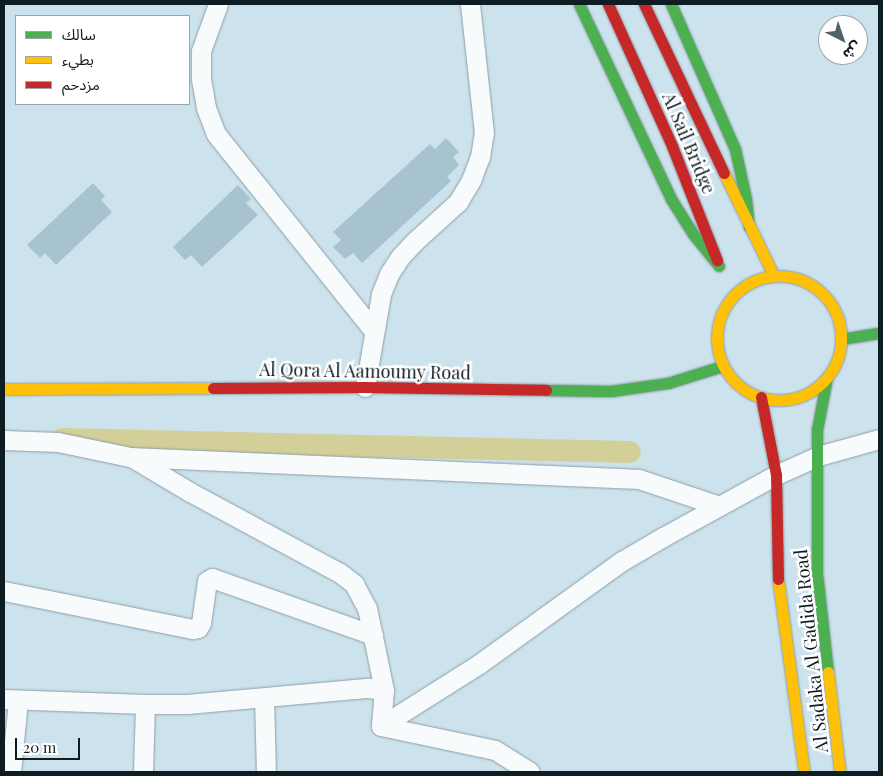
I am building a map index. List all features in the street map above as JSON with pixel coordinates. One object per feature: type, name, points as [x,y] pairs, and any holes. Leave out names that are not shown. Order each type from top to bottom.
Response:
[{"type":"main road","points":[[579,4],[671,199],[722,274]]},
{"type":"main road","name":"Al Sail Bridge","points":[[608,4],[672,146],[731,298]]},
{"type":"main road","name":"Al Sail Bridge","points":[[644,4],[774,276]]},
{"type":"main road","points":[[671,4],[735,149],[746,199],[749,227]]},
{"type":"main road","points":[[774,276],[795,278],[814,286],[828,300],[838,319],[841,339],[837,359],[827,377],[813,389],[797,397],[779,400],[761,397],[746,390],[733,380],[723,366],[718,349],[717,331],[722,314],[731,298],[743,287],[758,280],[774,276]]},
{"type":"main road","points":[[841,339],[879,333]]},
{"type":"main road","name":"Al Qora Al Aamoumy Road","points":[[4,389],[364,387],[611,391],[668,382],[723,366]]},
{"type":"main road","name":"Al Sadaka Al Gadida Road","points":[[827,377],[817,430],[817,573],[840,772]]},
{"type":"main road","name":"Al Sadaka Al Gadida Road","points":[[761,397],[776,475],[778,589],[804,772]]},
{"type":"street","points":[[218,4],[201,51],[200,80],[206,108],[216,134],[373,330]]},
{"type":"street","points":[[364,387],[373,330],[381,294],[389,274],[400,256],[458,202],[471,180],[480,157],[484,133],[470,4]]},
{"type":"street","points":[[381,726],[479,664],[622,561],[776,475],[818,456],[879,439]]},
{"type":"street","points":[[4,440],[58,442],[130,457],[640,479],[719,506]]},
{"type":"street","points":[[130,457],[190,492],[340,573],[354,584],[363,597],[384,690],[381,726]]},
{"type":"street","points":[[4,590],[193,629],[198,628],[201,623],[207,581],[212,578],[373,635]]},
{"type":"street","points":[[11,772],[11,699],[145,704],[264,698],[368,688],[384,690]]},
{"type":"street","points":[[264,698],[266,772]]},
{"type":"street","points":[[143,772],[145,704]]},
{"type":"street","points":[[381,726],[496,750],[530,772]]},
{"type":"building","points":[[446,138],[459,152],[453,157],[459,165],[447,177],[451,181],[362,263],[353,253],[345,259],[333,247],[341,240],[333,232],[430,144],[435,149]]},
{"type":"building","points":[[93,183],[105,196],[101,200],[112,212],[56,265],[45,253],[40,258],[27,245]]},
{"type":"building","points":[[238,185],[251,199],[246,203],[258,215],[202,267],[191,255],[185,260],[173,247]]},
{"type":"waterway","points":[[62,439],[630,452]]},
{"type":"traffic: fast","points":[[579,4],[671,199],[693,234],[719,266]]},
{"type":"traffic: fast","points":[[671,4],[735,149],[746,199],[749,227]]},
{"type":"traffic: fast","points":[[841,339],[879,333]]},
{"type":"traffic: fast","points":[[546,390],[611,391],[668,383],[723,366]]},
{"type":"traffic: fast","points":[[827,377],[817,430],[817,573],[828,672]]},
{"type":"traffic: slow","points":[[724,173],[774,276]]},
{"type":"traffic: slow","points":[[779,276],[803,281],[823,294],[836,314],[841,338],[836,362],[823,382],[803,395],[779,400],[755,395],[735,382],[722,362],[717,338],[722,314],[735,294],[755,281],[779,276]]},
{"type":"traffic: slow","points":[[4,389],[213,388]]},
{"type":"traffic: slow","points":[[778,579],[804,772]]},
{"type":"traffic: slow","points":[[828,672],[840,772]]},
{"type":"traffic: jam","points":[[608,4],[672,146],[717,260]]},
{"type":"traffic: jam","points":[[644,4],[724,173]]},
{"type":"traffic: jam","points":[[213,388],[365,387],[546,390]]},
{"type":"traffic: jam","points":[[761,397],[776,475],[778,579]]}]
